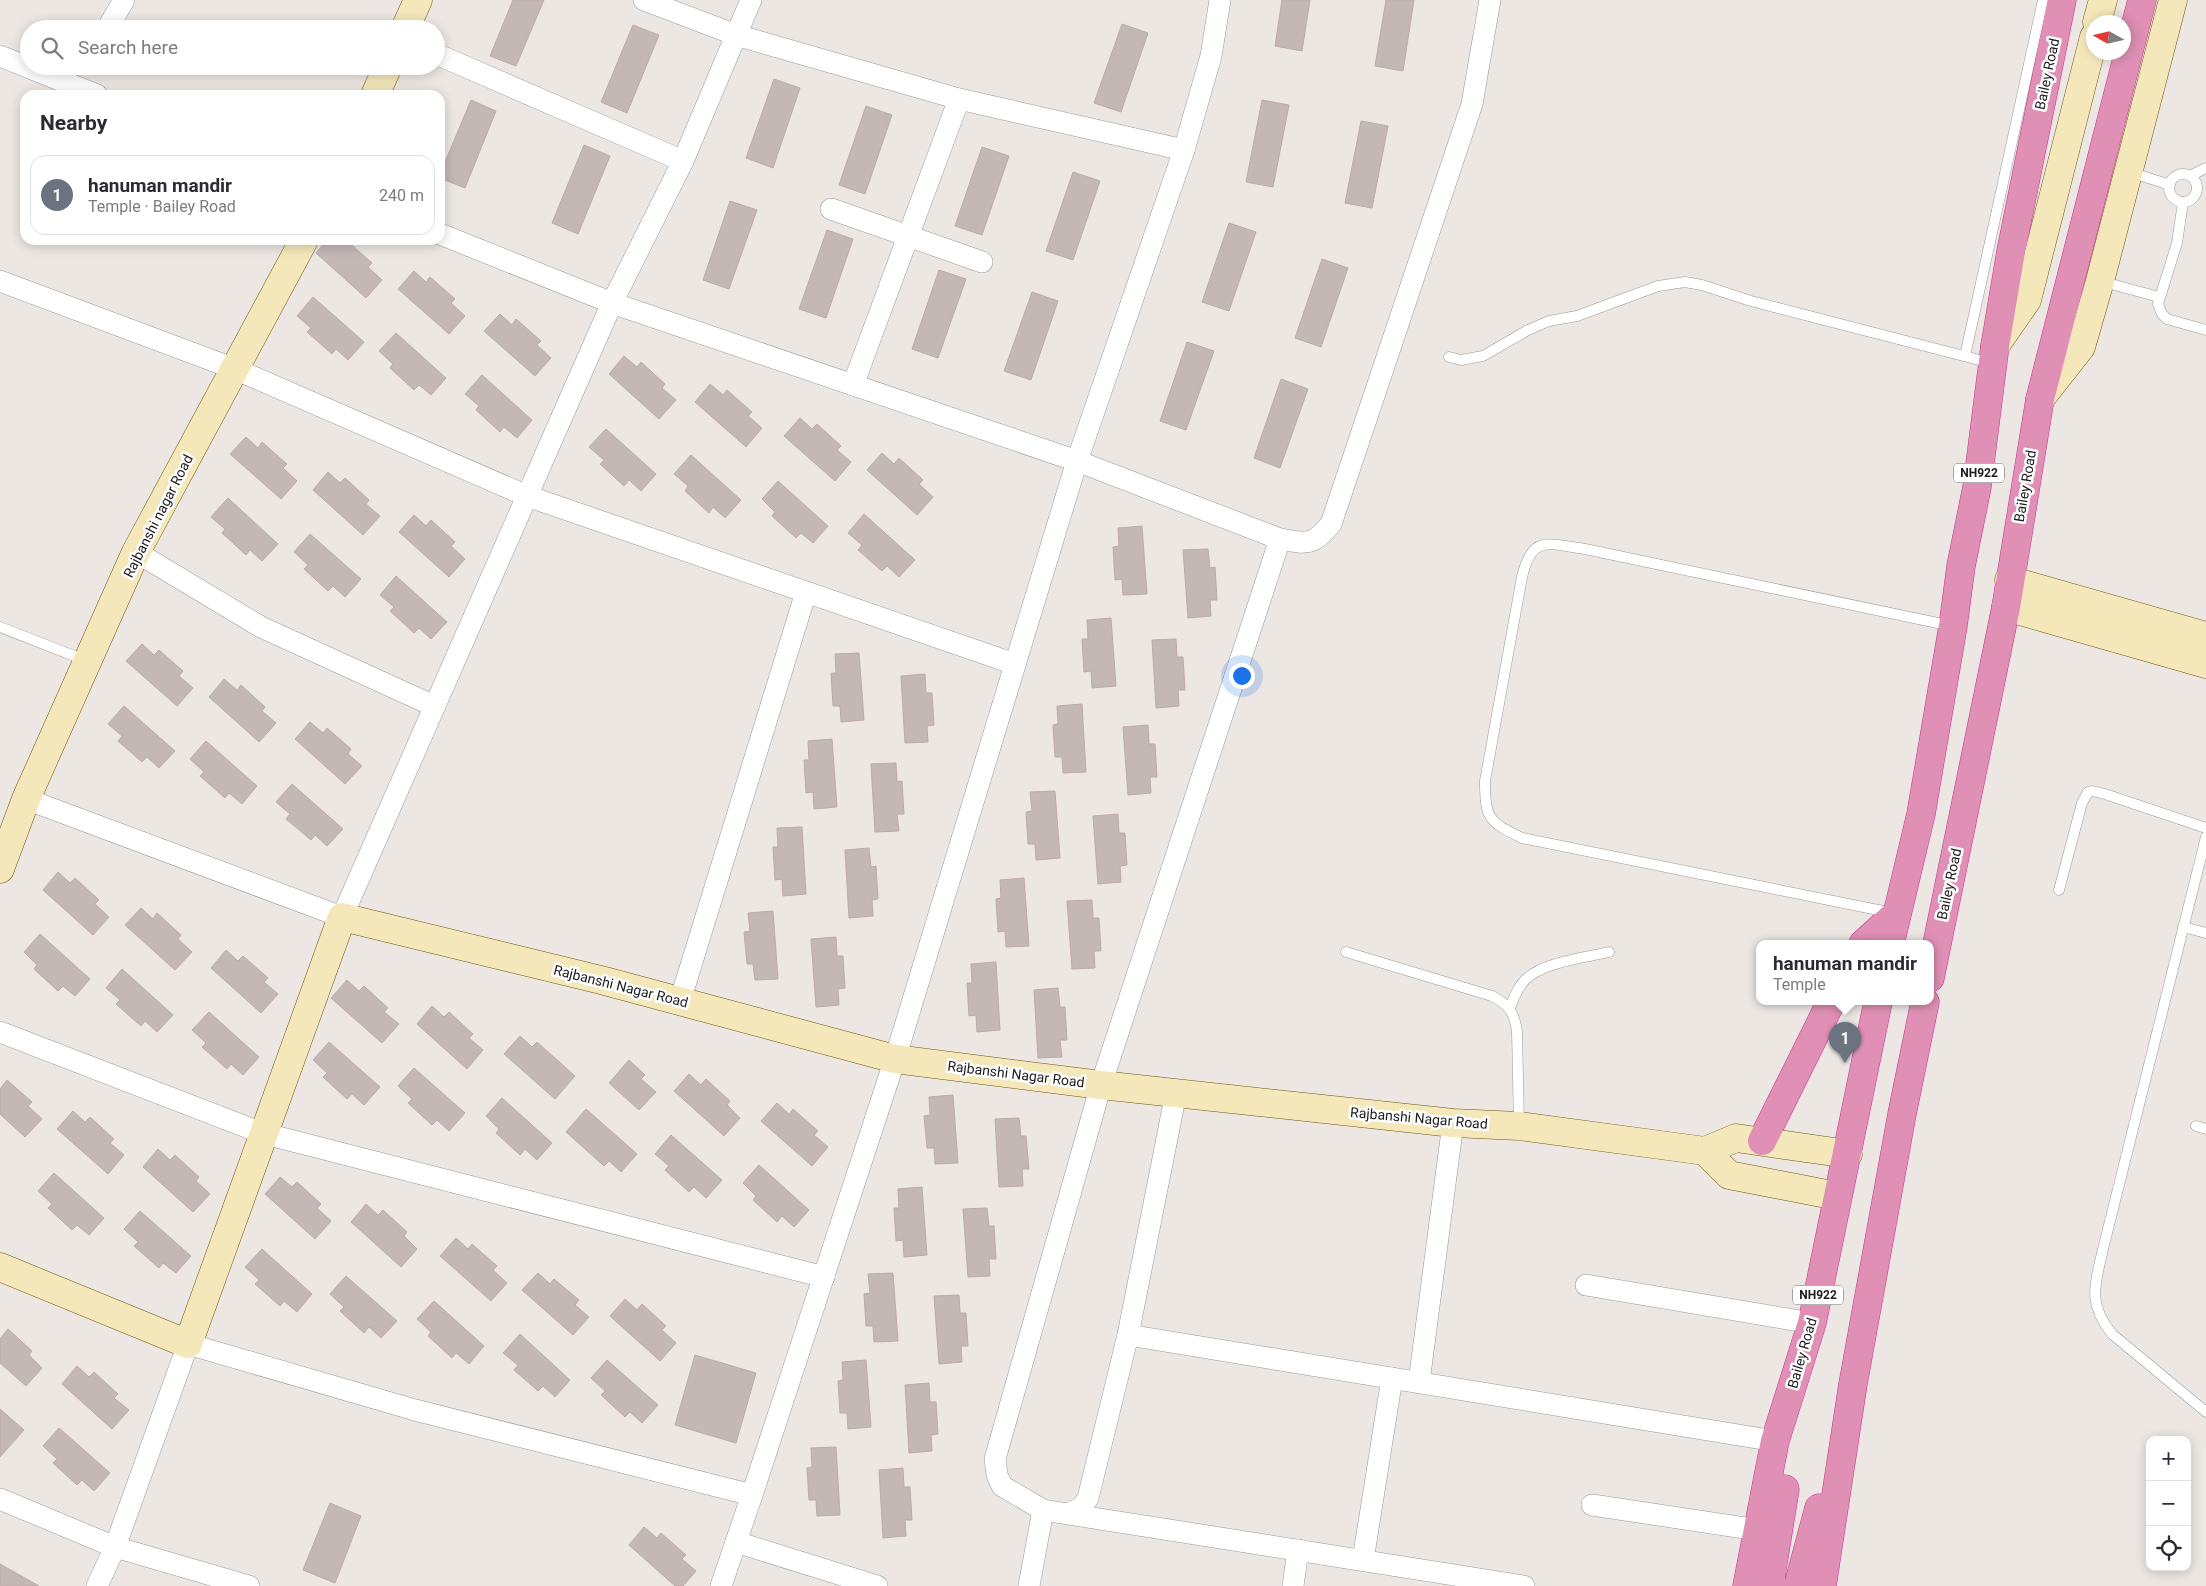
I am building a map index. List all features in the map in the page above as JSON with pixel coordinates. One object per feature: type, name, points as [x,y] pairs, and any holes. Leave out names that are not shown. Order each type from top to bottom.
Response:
[{"type":"highway","name":"Bailey Road","points":[[1891,940],[1921,814],[1953,626],[1961,566],[1977,487],[1994,355],[2011,250],[2062,0]]},
{"type":"highway","name":"Bailey Road","points":[[1934,958],[2006,607],[2040,399],[2142,0]]},
{"type":"highway","points":[[1867,940],[1896,914]]},
{"type":"highway","points":[[1762,1140],[1830,1005]]},
{"type":"highway","name":"Bailey Road","points":[[1747,1586],[1775,1441],[1810,1331],[1877,1005]]},
{"type":"highway","points":[[1822,1586],[1853,1384],[1902,1114],[1924,1005]]},
{"type":"highway","points":[[1771,1586],[1771,1576],[1810,1331]]},
{"type":"highway","points":[[1798,1586],[1853,1384]]},
{"type":"street","points":[[112,20],[124,0]]},
{"type":"street","points":[[409,20],[418,0]]},
{"type":"street","points":[[644,0],[736,36],[959,99],[1184,150]]},
{"type":"street","points":[[97,1586],[115,1547],[238,1207],[262,1133],[342,917],[612,303],[683,161],[751,0]]},
{"type":"street","points":[[721,1586],[895,1059],[1077,461],[1184,150],[1211,56],[1220,0]]},
{"type":"street","points":[[445,236],[612,303],[1077,461],[1280,539],[1303,543],[1319,538],[1331,524],[1472,104],[1490,0]]},
{"type":"street","points":[[2099,15],[2103,0]]},
{"type":"street","points":[[2040,399],[2081,347],[2129,172],[2173,0]]},
{"type":"street","points":[[0,56],[20,61]]},
{"type":"street","points":[[445,58],[683,161]]},
{"type":"street","points":[[1994,355],[2027,300],[2088,60]]},
{"type":"street","points":[[71,75],[91,90]]},
{"type":"street","points":[[377,90],[384,75]]},
{"type":"street","points":[[853,385],[959,99]]},
{"type":"street","points":[[832,209],[982,262]]},
{"type":"street","name":"Rajbanshi nagar Road","points":[[0,869],[26,799],[136,552],[301,245]]},
{"type":"street","points":[[0,281],[235,369],[527,496],[1015,664]]},
{"type":"street","points":[[1280,539],[1101,1084],[995,1459],[997,1475],[1002,1486],[1043,1510],[1363,1560],[1412,1577],[1524,1586]]},
{"type":"street","points":[[136,552],[261,627],[434,706]]},
{"type":"street","points":[[2009,580],[2206,636]]},
{"type":"street","points":[[680,1001],[806,592]]},
{"type":"street","points":[[2006,607],[2206,664]]},
{"type":"street","points":[[26,799],[342,917]]},
{"type":"street","name":"Rajbanshi Nagar Road","points":[[342,917],[680,1001],[895,1059],[1176,1093],[1453,1123],[1519,1126],[1705,1151]]},
{"type":"street","points":[[0,1032],[262,1133],[824,1276]]},
{"type":"street","points":[[1070,1513],[1082,1507],[1088,1498],[1128,1335],[1176,1093]]},
{"type":"street","points":[[1419,1382],[1453,1123]]},
{"type":"street","points":[[1837,1196],[1729,1175],[1705,1151],[1736,1138],[1762,1140],[1848,1154]]},
{"type":"street","points":[[0,1267],[188,1344],[415,1410],[752,1496]]},
{"type":"street","points":[[1586,1285],[1810,1331]]},
{"type":"street","points":[[1128,1335],[1775,1441]]},
{"type":"street","points":[[1363,1560],[1392,1378]]},
{"type":"street","points":[[0,1499],[115,1547],[249,1586]]},
{"type":"street","points":[[1592,1505],[1758,1530]]},
{"type":"street","points":[[1028,1586],[1043,1510]]},
{"type":"street","points":[[736,1542],[877,1586]]},
{"type":"street","points":[[1293,1586],[1298,1550]]},
{"type":"lane","points":[[1965,356],[2043,0]]},
{"type":"lane","points":[[2190,176],[2196,184],[2196,191],[2190,200],[2184,202],[2176,200],[2171,195],[2170,185],[2173,178],[2179,175],[2190,176],[2206,168]]},
{"type":"lane","points":[[2129,172],[2170,185]]},
{"type":"lane","points":[[2184,202],[2177,243],[2159,297],[2159,310],[2167,319],[2206,330]]},
{"type":"lane","points":[[2100,281],[2159,297]]},
{"type":"lane","points":[[1449,357],[1461,360],[1483,356],[1528,330],[1549,321],[1577,316],[1658,286],[1684,282],[1702,285],[1751,301],[1965,356],[1994,355]]},
{"type":"lane","points":[[1896,914],[1522,838],[1500,827],[1488,816],[1485,801],[1485,781],[1522,577],[1526,559],[1532,550],[1542,544],[1557,545],[1585,549],[1953,626]]},
{"type":"lane","points":[[0,627],[88,661]]},
{"type":"lane","points":[[2059,890],[2082,803],[2088,792],[2105,794],[2206,828]]},
{"type":"lane","points":[[2206,837],[2096,1282],[2096,1304],[2100,1319],[2112,1334],[2206,1412]]},
{"type":"lane","points":[[2183,927],[2206,933]]},
{"type":"lane","points":[[1346,952],[1492,996],[1510,1008],[1515,1017],[1517,1030],[1519,1126]]},
{"type":"lane","points":[[1510,1008],[1517,991],[1533,973],[1545,967],[1609,952]]},
{"type":"building","points":[[513,0],[544,0],[516,66],[490,56]]},
{"type":"building","points":[[1282,0],[1310,0],[1302,51],[1275,46]]},
{"type":"building","points":[[1386,0],[1414,0],[1403,71],[1375,66]]},
{"type":"building","points":[[1122,24],[1148,33],[1121,112],[1094,103]]},
{"type":"building","points":[[633,25],[659,35],[627,113],[601,102]]},
{"type":"building","points":[[774,79],[800,88],[773,168],[746,158]]},
{"type":"building","points":[[471,100],[496,111],[465,188],[445,180],[445,162]]},
{"type":"building","points":[[1262,100],[1289,105],[1273,187],[1246,182]]},
{"type":"building","points":[[866,106],[892,115],[865,194],[839,185]]},
{"type":"building","points":[[1361,121],[1388,126],[1372,208],[1345,203]]},
{"type":"building","points":[[584,145],[610,156],[578,234],[552,223]]},
{"type":"building","points":[[982,147],[1009,156],[982,235],[955,226]]},
{"type":"building","points":[[1073,172],[1100,181],[1073,260],[1046,251]]},
{"type":"building","points":[[730,201],[757,210],[729,289],[703,280]]},
{"type":"building","points":[[1229,223],[1256,232],[1229,311],[1202,302]]},
{"type":"building","points":[[827,230],[853,239],[826,318],[799,309]]},
{"type":"building","points":[[323,245],[352,245],[372,263],[368,267],[382,280],[366,298],[316,253]]},
{"type":"building","points":[[1322,259],[1348,268],[1321,347],[1295,338]]},
{"type":"building","points":[[939,270],[966,279],[938,358],[912,349]]},
{"type":"building","points":[[414,271],[426,282],[430,277],[455,299],[451,303],[465,316],[449,334],[398,289]]},
{"type":"building","points":[[1032,292],[1058,301],[1031,380],[1004,371]]},
{"type":"building","points":[[313,297],[364,342],[348,360],[336,349],[332,354],[307,332],[311,328],[297,316]]},
{"type":"building","points":[[500,314],[512,325],[516,319],[541,341],[537,345],[551,358],[535,376],[484,331]]},
{"type":"building","points":[[396,333],[446,378],[431,395],[419,385],[414,390],[390,368],[393,364],[379,351]]},
{"type":"building","points":[[1187,342],[1214,351],[1186,430],[1160,421]]},
{"type":"building","points":[[624,356],[637,367],[641,362],[665,384],[662,388],[676,400],[659,419],[609,374]]},
{"type":"building","points":[[482,375],[532,420],[517,438],[504,427],[500,432],[476,410],[479,406],[465,394]]},
{"type":"building","points":[[1281,379],[1308,389],[1280,468],[1254,458]]},
{"type":"building","points":[[710,384],[723,395],[727,390],[752,412],[748,416],[762,428],[746,447],[695,402]]},
{"type":"building","points":[[800,418],[812,429],[817,424],[841,446],[837,450],[851,462],[835,481],[784,436]]},
{"type":"building","points":[[606,429],[656,474],[641,491],[629,480],[624,486],[600,464],[604,460],[589,447]]},
{"type":"building","points":[[246,437],[258,448],[262,442],[287,464],[283,468],[297,481],[281,499],[230,454]]},
{"type":"building","points":[[882,453],[894,464],[899,458],[923,480],[919,484],[933,497],[917,515],[867,470]]},
{"type":"building","points":[[691,455],[741,500],[725,518],[713,507],[709,513],[685,491],[688,486],[674,474]]},
{"type":"building","points":[[328,472],[340,483],[345,478],[369,500],[366,504],[380,516],[363,535],[313,490]]},
{"type":"building","points":[[778,481],[828,526],[813,543],[801,533],[796,538],[772,516],[775,512],[762,499]]},
{"type":"building","points":[[228,498],[278,544],[262,561],[250,550],[246,555],[222,533],[225,529],[211,517]]},
{"type":"building","points":[[864,514],[915,560],[899,577],[887,566],[882,571],[858,550],[862,545],[848,533]]},
{"type":"building","points":[[414,515],[426,526],[431,520],[455,542],[451,546],[465,559],[449,577],[399,532]]},
{"type":"building","points":[[1142,526],[1147,594],[1123,595],[1122,579],[1115,580],[1113,547],[1119,546],[1118,528]]},
{"type":"building","points":[[310,534],[361,579],[345,597],[333,586],[328,591],[304,569],[308,565],[294,552]]},
{"type":"building","points":[[1208,549],[1210,568],[1215,567],[1217,600],[1210,600],[1211,616],[1188,618],[1183,550]]},
{"type":"building","points":[[396,576],[447,622],[431,639],[419,628],[414,633],[390,611],[394,607],[380,595]]},
{"type":"building","points":[[1111,618],[1116,686],[1092,688],[1091,671],[1084,672],[1082,639],[1088,639],[1087,620]]},
{"type":"building","points":[[1176,639],[1177,657],[1183,657],[1185,690],[1178,690],[1179,706],[1156,708],[1152,640]]},
{"type":"building","points":[[142,644],[154,655],[159,650],[183,671],[179,676],[193,688],[177,706],[126,661]]},
{"type":"building","points":[[859,653],[864,720],[841,722],[840,706],[833,706],[831,673],[836,673],[835,654]]},
{"type":"building","points":[[925,674],[926,693],[932,693],[934,725],[927,726],[928,742],[905,743],[901,676]]},
{"type":"building","points":[[224,679],[237,690],[241,685],[265,707],[262,711],[276,723],[259,742],[209,697]]},
{"type":"building","points":[[1082,704],[1086,772],[1063,773],[1062,757],[1055,757],[1053,725],[1058,724],[1057,706]]},
{"type":"building","points":[[124,706],[175,751],[159,768],[147,757],[142,762],[118,741],[122,736],[108,724]]},
{"type":"building","points":[[310,722],[323,733],[327,728],[351,749],[348,754],[362,766],[345,784],[295,739]]},
{"type":"building","points":[[1148,725],[1149,744],[1155,744],[1157,777],[1150,777],[1151,793],[1128,795],[1123,727]]},
{"type":"building","points":[[832,739],[837,807],[814,809],[813,792],[806,793],[804,760],[809,760],[808,741]]},
{"type":"building","points":[[206,741],[257,786],[242,804],[229,793],[225,798],[200,776],[204,772],[190,759]]},
{"type":"building","points":[[896,763],[897,782],[902,781],[904,814],[897,814],[899,831],[875,832],[871,764]]},
{"type":"building","points":[[292,784],[343,829],[327,846],[315,835],[311,840],[286,819],[290,814],[276,802]]},
{"type":"building","points":[[1055,791],[1060,858],[1036,860],[1035,844],[1028,844],[1026,812],[1032,811],[1030,792]]},
{"type":"building","points":[[1118,814],[1119,833],[1125,833],[1127,865],[1120,866],[1121,882],[1098,884],[1093,816]]},
{"type":"building","points":[[802,827],[806,894],[783,896],[782,879],[775,880],[773,847],[778,847],[777,828]]},
{"type":"building","points":[[869,848],[871,867],[876,866],[878,899],[872,900],[873,916],[849,918],[845,850]]},
{"type":"building","points":[[58,872],[70,883],[75,878],[99,900],[95,904],[109,917],[93,935],[43,890]]},
{"type":"building","points":[[1024,878],[1029,946],[1006,947],[1005,931],[998,932],[996,899],[1001,898],[1000,880]]},
{"type":"building","points":[[1092,900],[1093,918],[1099,918],[1101,951],[1094,951],[1095,968],[1072,969],[1067,901]]},
{"type":"building","points":[[141,908],[153,919],[157,913],[181,935],[178,939],[192,952],[175,970],[125,925]]},
{"type":"building","points":[[773,911],[778,979],[755,980],[753,964],[747,964],[744,932],[750,931],[748,913]]},
{"type":"building","points":[[40,934],[90,979],[75,996],[63,986],[58,991],[34,969],[37,965],[24,952]]},
{"type":"building","points":[[836,937],[837,956],[843,956],[845,988],[838,989],[839,1005],[816,1007],[811,939]]},
{"type":"building","points":[[226,950],[238,961],[243,956],[268,978],[264,982],[278,994],[261,1013],[211,968]]},
{"type":"building","points":[[996,962],[1000,1030],[977,1032],[976,1015],[969,1016],[967,983],[972,983],[971,964]]},
{"type":"building","points":[[122,969],[173,1015],[157,1032],[145,1021],[141,1026],[116,1004],[120,1000],[106,988]]},
{"type":"building","points":[[347,980],[359,991],[364,986],[388,1008],[384,1012],[399,1024],[382,1043],[331,998]]},
{"type":"building","points":[[1058,988],[1060,1007],[1065,1007],[1067,1040],[1060,1040],[1062,1057],[1038,1058],[1034,990]]},
{"type":"building","points":[[432,1006],[444,1017],[449,1012],[473,1034],[469,1038],[483,1050],[467,1069],[417,1024]]},
{"type":"building","points":[[209,1012],[259,1057],[243,1075],[231,1064],[227,1069],[202,1047],[206,1043],[192,1030]]},
{"type":"building","points":[[520,1036],[532,1047],[537,1042],[575,1076],[555,1099],[504,1054]]},
{"type":"building","points":[[329,1042],[380,1087],[364,1105],[352,1094],[347,1099],[323,1077],[327,1073],[313,1060]]},
{"type":"building","points":[[629,1060],[645,1075],[641,1079],[656,1092],[639,1110],[609,1083]]},
{"type":"building","points":[[414,1068],[465,1113],[449,1131],[437,1120],[432,1125],[408,1103],[412,1099],[398,1086]]},
{"type":"building","points":[[689,1074],[701,1085],[706,1079],[730,1101],[727,1105],[740,1118],[724,1136],[674,1091]]},
{"type":"building","points":[[7,1080],[32,1102],[28,1106],[42,1119],[25,1137],[0,1114],[0,1089]]},
{"type":"building","points":[[953,1095],[958,1163],[935,1164],[934,1148],[927,1148],[924,1116],[930,1115],[929,1097]]},
{"type":"building","points":[[502,1098],[552,1143],[537,1160],[525,1149],[520,1155],[496,1133],[499,1129],[486,1116]]},
{"type":"building","points":[[777,1103],[789,1114],[793,1109],[818,1131],[814,1135],[828,1147],[812,1166],[761,1121]]},
{"type":"building","points":[[586,1109],[637,1154],[621,1172],[609,1161],[604,1166],[566,1132]]},
{"type":"building","points":[[73,1111],[85,1122],[90,1117],[114,1139],[110,1143],[124,1155],[108,1174],[57,1129]]},
{"type":"building","points":[[1019,1118],[1021,1136],[1026,1136],[1029,1169],[1022,1169],[1023,1186],[999,1187],[995,1119]]},
{"type":"building","points":[[671,1135],[722,1180],[706,1198],[694,1187],[689,1192],[665,1170],[669,1166],[655,1154]]},
{"type":"building","points":[[158,1149],[170,1160],[175,1155],[199,1177],[196,1181],[210,1194],[193,1212],[143,1167]]},
{"type":"building","points":[[759,1165],[809,1210],[794,1227],[782,1216],[777,1222],[753,1200],[756,1196],[743,1183]]},
{"type":"building","points":[[54,1173],[104,1218],[89,1235],[77,1225],[72,1230],[48,1208],[52,1204],[38,1191]]},
{"type":"building","points":[[280,1177],[292,1187],[297,1182],[321,1204],[317,1208],[331,1221],[315,1239],[265,1194]]},
{"type":"building","points":[[922,1187],[927,1255],[904,1257],[903,1240],[896,1241],[894,1208],[899,1208],[898,1189]]},
{"type":"building","points":[[366,1204],[378,1215],[383,1210],[407,1232],[404,1236],[417,1249],[401,1267],[351,1222]]},
{"type":"building","points":[[987,1208],[989,1226],[994,1226],[996,1259],[989,1259],[990,1276],[968,1277],[963,1209]]},
{"type":"building","points":[[140,1211],[191,1256],[176,1273],[163,1263],[159,1268],[134,1246],[138,1242],[124,1229]]},
{"type":"building","points":[[456,1238],[468,1249],[472,1244],[497,1266],[493,1270],[507,1283],[491,1301],[440,1256]]},
{"type":"building","points":[[262,1249],[312,1294],[297,1312],[284,1301],[280,1306],[255,1284],[259,1280],[245,1267]]},
{"type":"building","points":[[538,1273],[550,1284],[554,1279],[579,1300],[575,1305],[589,1317],[573,1335],[522,1290]]},
{"type":"building","points":[[893,1273],[898,1341],[874,1342],[873,1326],[866,1326],[864,1294],[870,1293],[868,1274]]},
{"type":"building","points":[[346,1276],[397,1321],[381,1338],[369,1327],[364,1333],[340,1311],[344,1307],[330,1294]]},
{"type":"building","points":[[959,1295],[960,1313],[966,1313],[968,1346],[961,1346],[962,1362],[939,1364],[934,1296]]},
{"type":"building","points":[[625,1299],[637,1310],[642,1304],[666,1326],[662,1330],[676,1343],[660,1361],[610,1316]]},
{"type":"building","points":[[434,1301],[484,1346],[469,1364],[456,1353],[452,1358],[428,1336],[431,1332],[417,1319]]},
{"type":"building","points":[[8,1329],[32,1351],[29,1355],[42,1368],[26,1386],[0,1363],[0,1339]]},
{"type":"building","points":[[520,1334],[570,1380],[555,1397],[543,1386],[538,1391],[514,1370],[518,1365],[503,1353]]},
{"type":"building","points":[[695,1355],[756,1373],[736,1443],[675,1425]]},
{"type":"building","points":[[607,1360],[658,1405],[642,1423],[630,1412],[625,1417],[601,1395],[605,1391],[591,1378]]},
{"type":"building","points":[[866,1360],[871,1427],[848,1429],[847,1413],[840,1413],[838,1381],[843,1380],[842,1362]]},
{"type":"building","points":[[77,1366],[89,1377],[94,1372],[118,1394],[114,1398],[129,1410],[112,1429],[62,1384]]},
{"type":"building","points":[[929,1383],[930,1402],[936,1402],[938,1434],[931,1435],[932,1451],[909,1453],[905,1385]]},
{"type":"building","points":[[0,1409],[24,1430],[0,1457]]},
{"type":"building","points":[[59,1428],[110,1473],[94,1491],[82,1480],[77,1485],[53,1463],[57,1459],[43,1446]]},
{"type":"building","points":[[836,1447],[840,1515],[817,1516],[816,1500],[809,1500],[807,1468],[812,1467],[811,1448]]},
{"type":"building","points":[[903,1468],[904,1487],[910,1487],[912,1520],[905,1520],[906,1536],[883,1538],[879,1470]]},
{"type":"building","points":[[330,1503],[361,1516],[335,1583],[303,1570]]},
{"type":"building","points":[[644,1527],[657,1538],[661,1533],[686,1555],[682,1559],[696,1571],[683,1586],[675,1586],[629,1545]]},
{"type":"building","points":[[0,1564],[39,1586],[0,1586]]},
{"type":"place","name":"hanuman mandir","points":[[1845,1063]]}]
